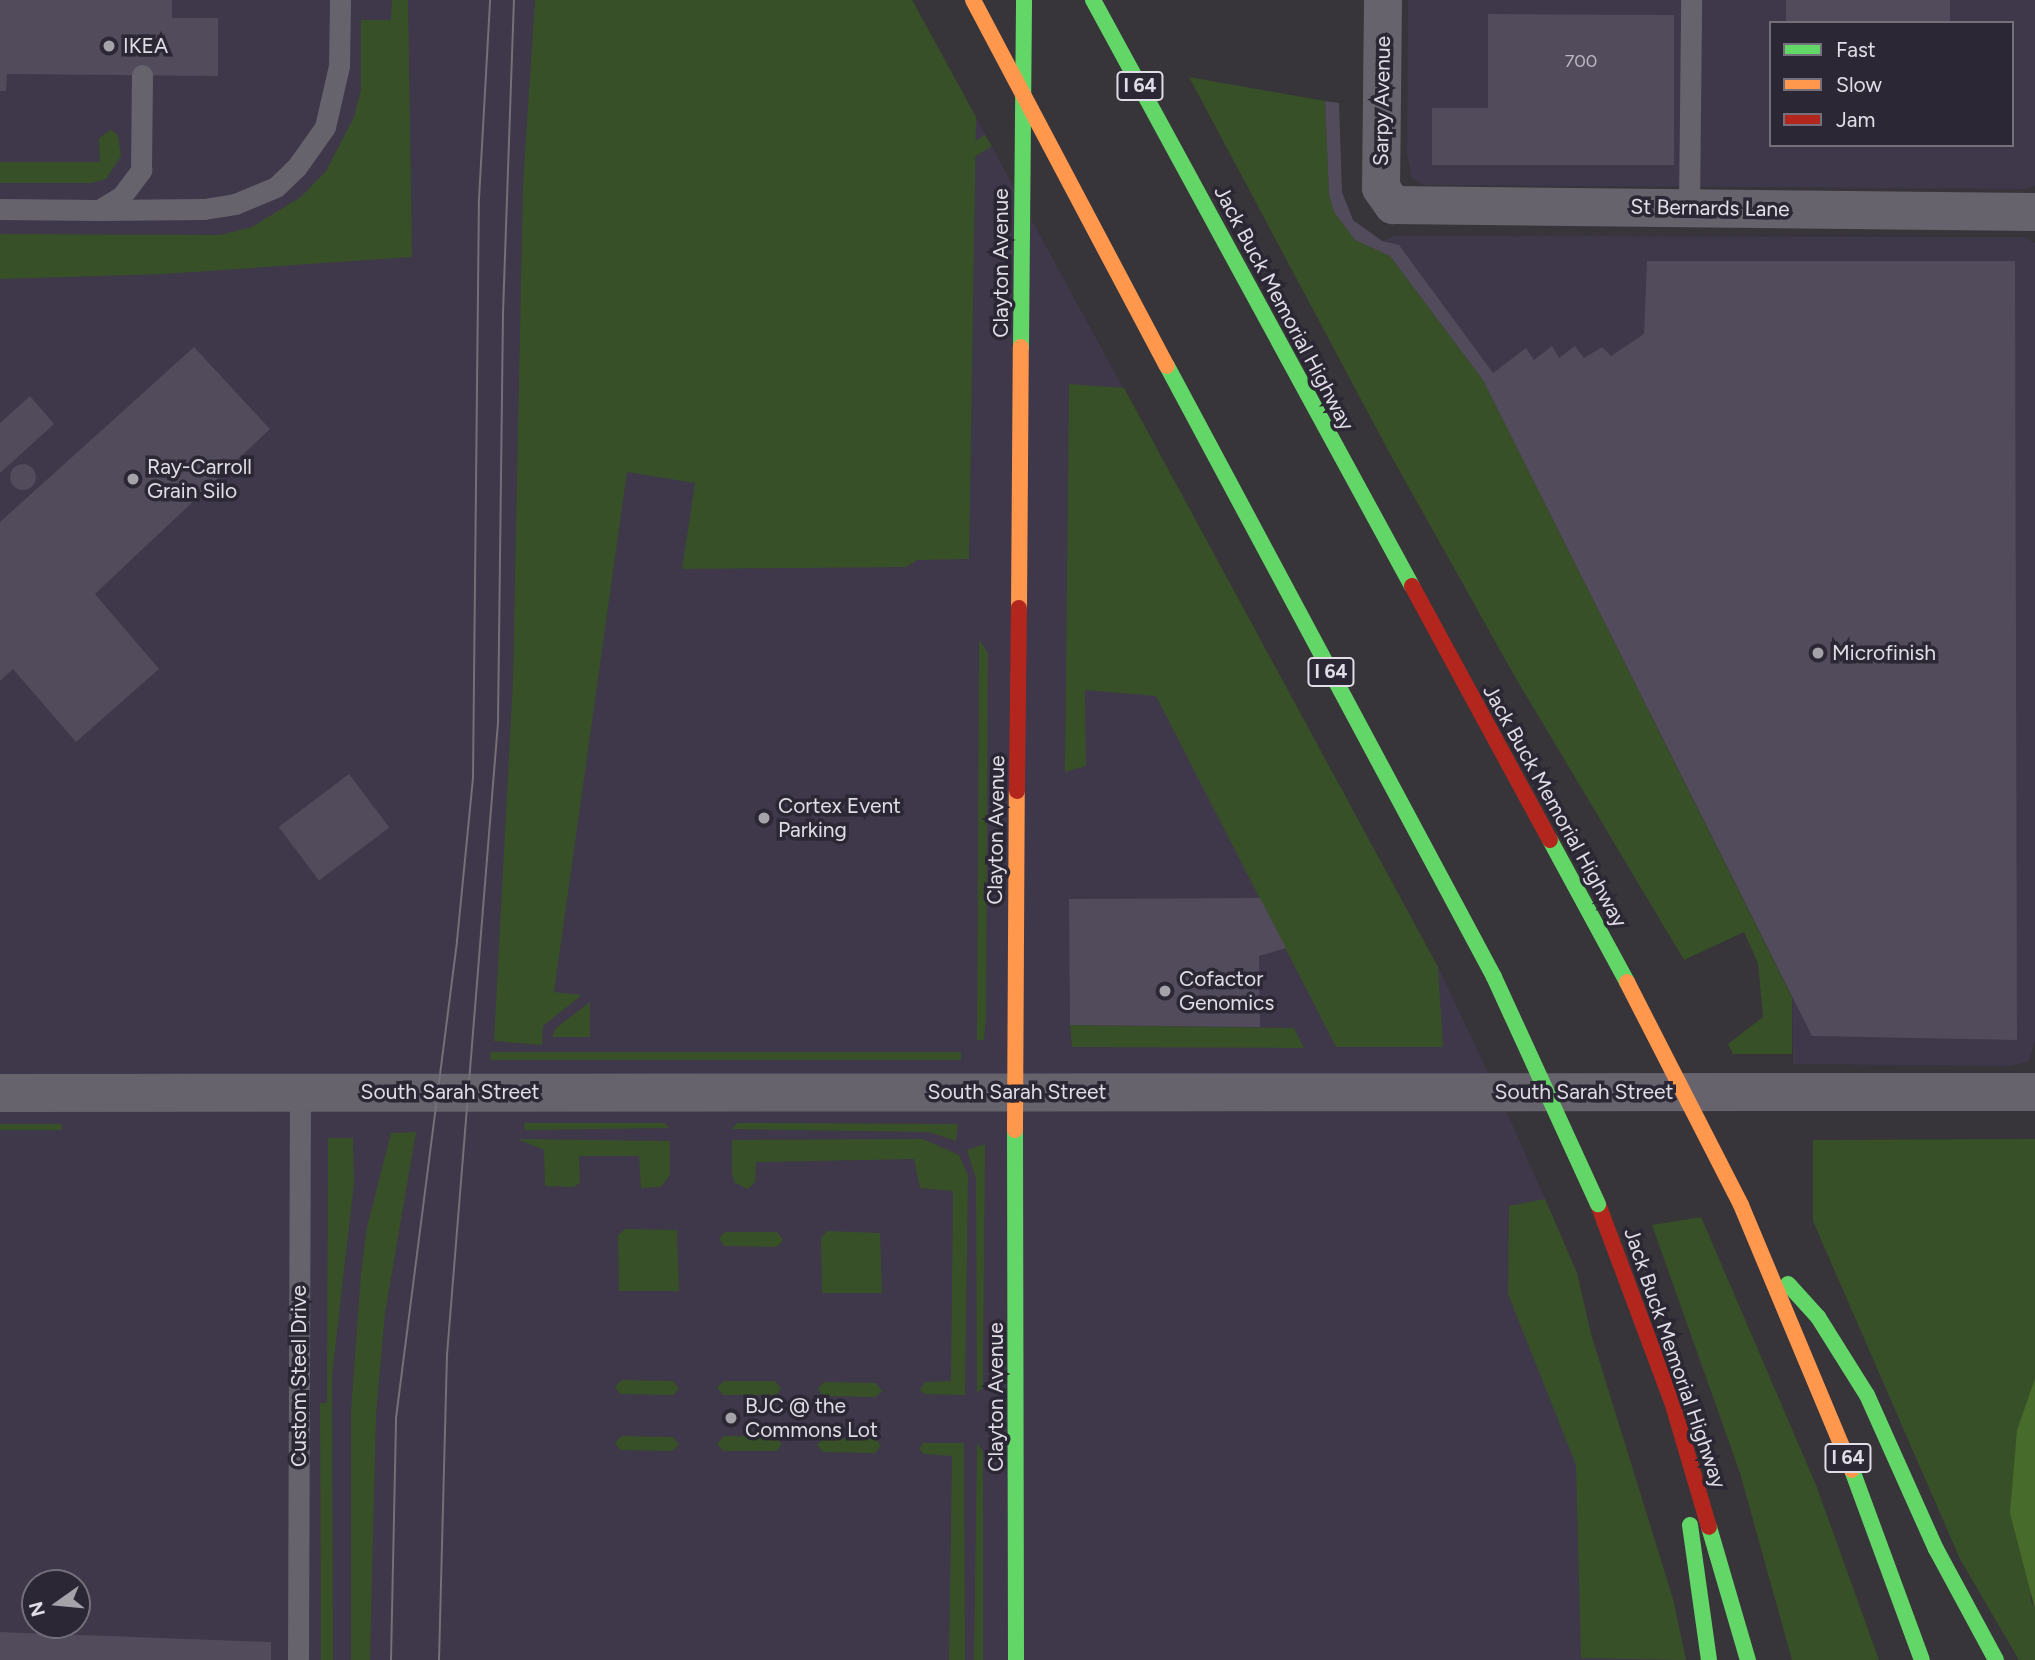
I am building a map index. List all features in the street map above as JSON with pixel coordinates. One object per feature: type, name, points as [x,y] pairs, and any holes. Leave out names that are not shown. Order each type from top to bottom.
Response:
[{"type":"main road","name":"Jack Buck Memorial Highway","points":[[973,0],[1494,977],[1598,1204],[1673,1405],[1748,1660]]},
{"type":"main road","name":"Clayton Avenue","points":[[1016,1660],[1016,1092],[1024,0]]},
{"type":"main road","name":"Jack Buck Memorial Highway","points":[[1093,0],[1627,982],[1741,1205],[1843,1445],[1922,1660]]},
{"type":"main road","points":[[1766,1259],[1818,1317],[1845,1356],[1936,1549],[1996,1660]]},
{"type":"main road","points":[[1673,1405],[1709,1660]]},
{"type":"street","name":"Sarpy Avenue","points":[[1383,0],[1381,188],[1387,201]]},
{"type":"street","name":"St Bernards Lane","points":[[1387,201],[1399,206],[2035,212]]},
{"type":"street","name":"South Sarah Street","points":[[0,1093],[2035,1092]]},
{"type":"lane","points":[[0,209],[204,209],[235,204],[276,187],[296,168],[326,127],[339,66],[340,0]]},
{"type":"lane","points":[[1689,208],[1690,0]]},
{"type":"lane","points":[[99,210],[127,191],[141,170],[142,75]]},
{"type":"lane","name":"Custom Steel Drive","points":[[298,1660],[300,1092]]},
{"type":"shaded area","points":[[0,0],[912,0],[1438,967],[1510,1119],[1577,1273],[1591,1334],[1673,1599],[1686,1660],[0,1660]]},
{"type":"shaded area","points":[[1408,0],[2035,0],[2035,186],[2025,189],[1424,185],[1412,178],[1407,155]]},
{"type":"shaded area","name":"Microfinish","points":[[1394,236],[2024,237],[2035,243],[2035,1041],[2029,1061],[2010,1066],[1793,1064],[1792,997],[1483,380],[1390,256],[1365,248]]},
{"type":"green space","points":[[392,0],[408,0],[412,257],[164,274],[0,279],[0,234],[220,235],[252,227],[301,197],[326,171],[354,117],[361,90],[361,20],[391,20]]},
{"type":"green space","points":[[535,0],[912,0],[976,117],[969,559],[917,560],[906,567],[682,569],[695,483],[627,472],[554,992],[582,995],[543,1026],[542,1045],[494,1041],[513,680],[523,184]]},
{"type":"green space","points":[[1189,77],[1325,101],[1329,195],[1334,212],[1355,240],[1390,256],[1483,380],[1792,997],[1792,1054],[1733,1054],[1728,1044],[1763,1017],[1758,963],[1744,932],[1684,960],[1514,675],[1389,452]]},
{"type":"green space","points":[[111,130],[118,135],[121,156],[106,179],[92,183],[0,183],[0,162],[100,162],[99,138]]},
{"type":"green space","points":[[985,135],[992,146],[676,343],[670,332]]},
{"type":"green space","points":[[1069,384],[1124,388],[1438,967],[1443,1047],[1336,1047],[1156,696],[1085,690],[1086,766],[1065,772]]},
{"type":"green space","points":[[979,640],[988,653],[984,1040],[977,1040]]},
{"type":"green space","points":[[590,1002],[590,1037],[552,1037],[556,1028]]},
{"type":"green space","points":[[1070,1025],[1294,1028],[1304,1048],[1072,1047]]},
{"type":"green space","points":[[490,1052],[961,1052],[961,1060],[490,1060]]},
{"type":"green space","points":[[524,1123],[664,1123],[670,1128],[525,1130]]},
{"type":"green space","points":[[737,1123],[958,1124],[956,1141],[929,1132],[732,1129]]},
{"type":"green space","points":[[0,1124],[62,1124],[62,1130],[0,1130]]},
{"type":"green space","points":[[416,1132],[385,1313],[376,1415],[370,1660],[351,1660],[351,1411],[361,1273],[367,1227],[391,1133]]},
{"type":"green space","points":[[328,1138],[353,1138],[354,1183],[332,1376],[333,1660],[321,1660],[320,1403],[327,1403]]},
{"type":"green space","points":[[517,1139],[670,1141],[670,1175],[661,1187],[641,1188],[639,1156],[579,1156],[580,1183],[573,1187],[545,1186],[544,1150]]},
{"type":"green space","points":[[923,1139],[959,1155],[968,1175],[965,1395],[924,1394],[920,1390],[925,1382],[951,1381],[953,1191],[920,1188],[914,1159],[756,1162],[755,1182],[748,1189],[735,1183],[732,1174],[732,1140]]},
{"type":"green space","points":[[2035,1139],[2035,1378],[2017,1430],[2031,1601],[2035,1609],[2035,1660],[2019,1660],[1960,1559],[1813,1221],[1813,1140]]},
{"type":"green space","points":[[985,1144],[983,1388],[977,1393],[976,1179],[967,1150]]},
{"type":"green space","points":[[1545,1199],[1577,1273],[1591,1334],[1673,1599],[1686,1660],[1581,1658],[1576,1465],[1508,1294],[1509,1206]]},
{"type":"green space","points":[[1701,1217],[1816,1485],[1879,1660],[1792,1660],[1740,1473],[1652,1225]]},
{"type":"green space","points":[[625,1229],[677,1230],[679,1291],[619,1291],[618,1235]]},
{"type":"green space","points":[[827,1231],[880,1233],[882,1293],[822,1293],[821,1238]]},
{"type":"green space","points":[[725,1232],[777,1232],[783,1240],[777,1247],[724,1246],[719,1238]]},
{"type":"green space","points":[[2035,1378],[2035,1609],[2010,1513],[2017,1430]]},
{"type":"green space","points":[[621,1380],[673,1381],[679,1389],[673,1395],[620,1394],[615,1387]]},
{"type":"green space","points":[[724,1381],[775,1381],[781,1389],[776,1395],[723,1395],[717,1387]]},
{"type":"green space","points":[[824,1382],[876,1383],[882,1391],[876,1397],[823,1396],[818,1389]]},
{"type":"green space","points":[[621,1436],[673,1437],[679,1445],[672,1451],[620,1450],[615,1443]]},
{"type":"green space","points":[[724,1436],[776,1437],[782,1445],[776,1451],[723,1451],[717,1444]]},
{"type":"green space","points":[[823,1438],[876,1438],[881,1446],[875,1453],[823,1452],[817,1445]]},
{"type":"green space","points":[[923,1443],[964,1443],[965,1660],[949,1660],[952,1456],[924,1454],[919,1449]]},
{"type":"green space","points":[[977,1443],[983,1451],[983,1660],[974,1660]]},
{"type":"building","name":"IKEA","points":[[0,0],[172,0],[172,18],[218,18],[218,76],[7,74],[6,91],[0,91]]},
{"type":"building","points":[[1786,0],[1950,0],[1950,21],[1786,21]]},
{"type":"building","points":[[1488,14],[1674,15],[1674,165],[1432,165],[1432,108],[1488,108]]},
{"type":"building","name":"Microfinish","points":[[1325,101],[1339,103],[1342,192],[1353,220],[1382,241],[1399,245],[1493,373],[1526,348],[1534,360],[1552,346],[1559,358],[1575,346],[1584,358],[1602,347],[1611,356],[1644,334],[1647,261],[2015,261],[2017,1040],[1812,1036],[1483,380],[1390,256],[1355,240],[1334,212],[1329,195]]},
{"type":"building","name":"Ray-Carroll Grain Silo","points":[[194,347],[270,429],[95,594],[159,669],[76,742],[13,669],[0,681],[0,522]]},
{"type":"building","points":[[30,396],[54,424],[0,473],[0,423]]},
{"type":"building","points":[[23,464],[32,468],[36,477],[32,486],[23,490],[14,486],[10,477],[14,468]]},
{"type":"building","points":[[349,774],[389,828],[319,880],[279,827]]},
{"type":"building","name":"Cofactor Genomics","points":[[1260,898],[1286,948],[1259,956],[1260,1027],[1070,1025],[1069,899]]},
{"type":"building","points":[[0,1632],[21,1633],[21,1639],[91,1639],[91,1635],[271,1642],[271,1660],[0,1660]]},
{"type":"tram line","points":[[391,1660],[396,1418],[457,941],[473,777],[479,199],[490,0]]},
{"type":"tram line","points":[[439,1660],[447,1355],[498,722],[503,313],[514,0]]},
{"type":"traffic: fast","points":[[1021,347],[1024,0]]},
{"type":"traffic: fast","points":[[1093,0],[1412,586]]},
{"type":"traffic: fast","points":[[1167,366],[1494,977]]},
{"type":"traffic: fast","points":[[1550,840],[1627,982]]},
{"type":"traffic: fast","points":[[1494,977],[1598,1204]]},
{"type":"traffic: fast","points":[[1015,1130],[1016,1660]]},
{"type":"traffic: fast","points":[[1788,1284],[1818,1317],[1867,1395],[1936,1549],[1996,1660]]},
{"type":"traffic: fast","points":[[1852,1470],[1922,1660]]},
{"type":"traffic: fast","points":[[1690,1525],[1709,1660]]},
{"type":"traffic: fast","points":[[1709,1527],[1748,1660]]},
{"type":"traffic: slow","points":[[973,0],[1167,366]]},
{"type":"traffic: slow","points":[[1019,608],[1021,347]]},
{"type":"traffic: slow","points":[[1015,1130],[1017,791]]},
{"type":"traffic: slow","points":[[1627,982],[1741,1205]]},
{"type":"traffic: slow","points":[[1741,1205],[1852,1470]]},
{"type":"traffic: jam","points":[[1412,586],[1550,840]]},
{"type":"traffic: jam","points":[[1017,791],[1019,608]]},
{"type":"traffic: jam","points":[[1598,1204],[1673,1405],[1709,1527]]},
{"type":"place","name":"IKEA","points":[[109,46]]},
{"type":"place","name":"Ray-Carroll Grain Silo","points":[[133,479]]},
{"type":"place","name":"Microfinish","points":[[1818,653]]},
{"type":"place","name":"Cortex Event Parking","points":[[764,818]]},
{"type":"place","name":"Cofactor Genomics","points":[[1165,991]]},
{"type":"place","name":"BJC @ the Commons Lot","points":[[731,1418]]}]
